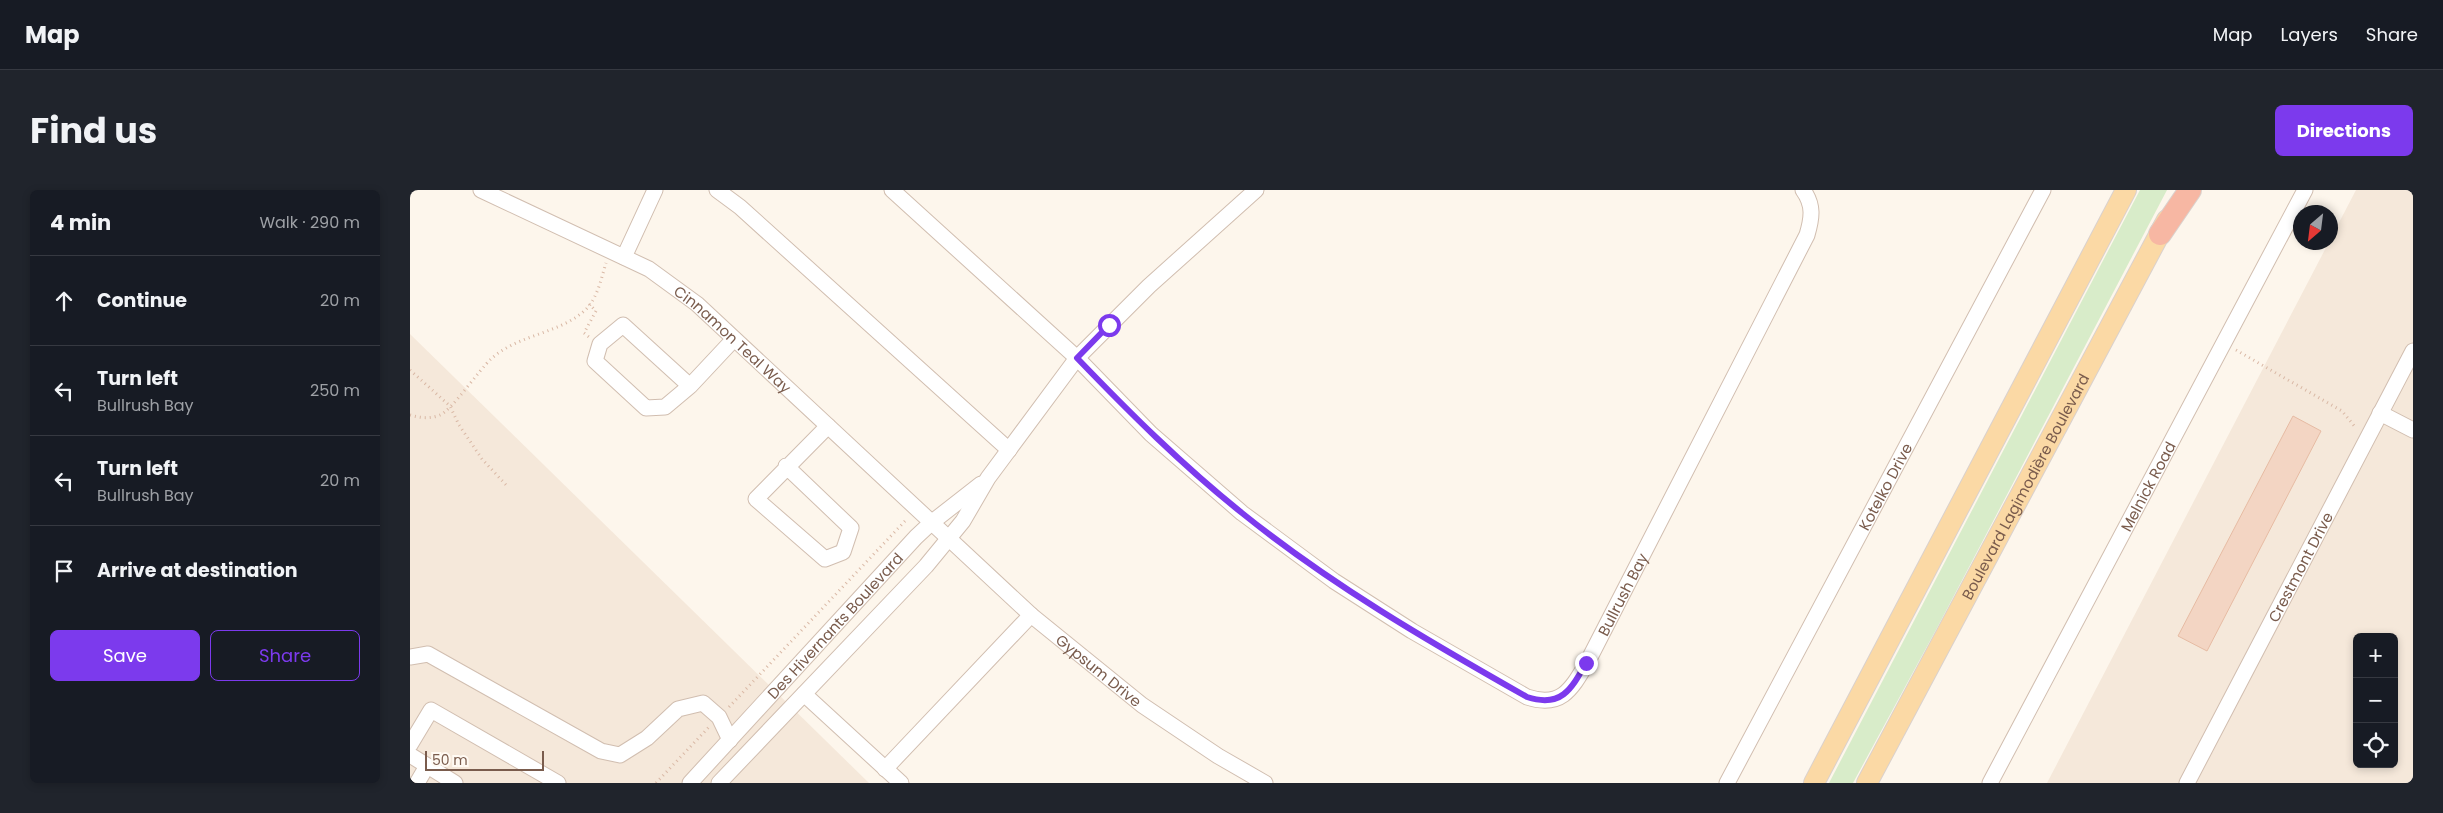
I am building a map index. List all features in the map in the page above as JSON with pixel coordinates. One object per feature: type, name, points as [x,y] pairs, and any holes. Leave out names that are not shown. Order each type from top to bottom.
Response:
[{"type":"highway","points":[[2160,234],[2190,190]]},
{"type":"main road","points":[[1814,783],[2126,190]]},
{"type":"main road","name":"Boulevard Lagimodière Boulevard","points":[[1867,783],[2183,190]]},
{"type":"street","name":"Cinnamon Teal Way","points":[[482,190],[649,269],[669,283],[697,304],[948,539]]},
{"type":"street","points":[[624,257],[655,190]]},
{"type":"street","points":[[717,190],[740,207],[1009,450]]},
{"type":"street","points":[[892,190],[1077,358]]},
{"type":"street","name":"Des Hivernants Boulevard","points":[[719,783],[910,584],[948,539],[963,520],[988,478],[1077,358],[1149,286],[1256,190]]},
{"type":"street","name":"Bullrush Bay","points":[[1077,358],[1158,440],[1242,513],[1334,581],[1412,631],[1527,697],[1540,701],[1554,700],[1566,693],[1586,663],[1807,235],[1812,220],[1811,203],[1803,190]]},
{"type":"street","name":"Kotelko Drive","points":[[1727,783],[2043,190]]},
{"type":"street","name":"Melnick Road","points":[[1990,783],[2304,190]]},
{"type":"street","points":[[690,386],[623,325],[600,344],[596,361],[646,408],[665,407],[690,386],[734,339]]},
{"type":"street","name":"Crestmont Drive","points":[[2187,783],[2413,351]]},
{"type":"street","points":[[2380,413],[2413,430]]},
{"type":"street","points":[[786,466],[851,528],[842,552],[825,559],[756,499],[786,466],[828,426]]},
{"type":"street","name":"Des Hivernants Boulevard","points":[[690,783],[931,523],[988,478]]},
{"type":"street","name":"Gypsum Drive","points":[[948,539],[1031,615],[1142,705],[1218,756],[1264,783]]},
{"type":"street","points":[[885,769],[1031,615]]},
{"type":"street","points":[[410,657],[428,654],[601,751],[620,755],[647,738],[678,709],[703,703],[719,717],[730,740]]},
{"type":"street","points":[[804,694],[901,783]]},
{"type":"street","points":[[410,744],[431,710],[558,783]]},
{"type":"street","points":[[410,755],[455,783]]},
{"type":"street","points":[[417,783],[427,766]]},
{"type":"path","points":[[410,415],[428,418],[442,414],[492,358],[525,339],[584,311],[595,294],[610,250]]},
{"type":"path","points":[[589,304],[596,311],[584,333],[589,337]]},
{"type":"path","points":[[2224,343],[2342,411],[2366,440]]},
{"type":"path","points":[[410,370],[450,406],[459,425],[482,459],[507,486]]},
{"type":"path","points":[[656,783],[916,509]]},
{"type":"shaded area","points":[[2356,190],[2413,190],[2413,783],[2047,783],[2325,250],[2338,250],[2338,225]]},
{"type":"shaded area","points":[[410,334],[869,783],[410,783]]},
{"type":"green space","points":[[2140,190],[2167,190],[1937,628],[1853,783],[1829,783]]},
{"type":"building","points":[[2293,416],[2321,431],[2207,651],[2178,636]]},
{"type":"route","points":[[1109,325],[1077,358],[1151,434],[1242,513],[1334,581],[1412,631],[1527,697],[1540,701],[1554,700],[1566,693],[1586,663]]}]
